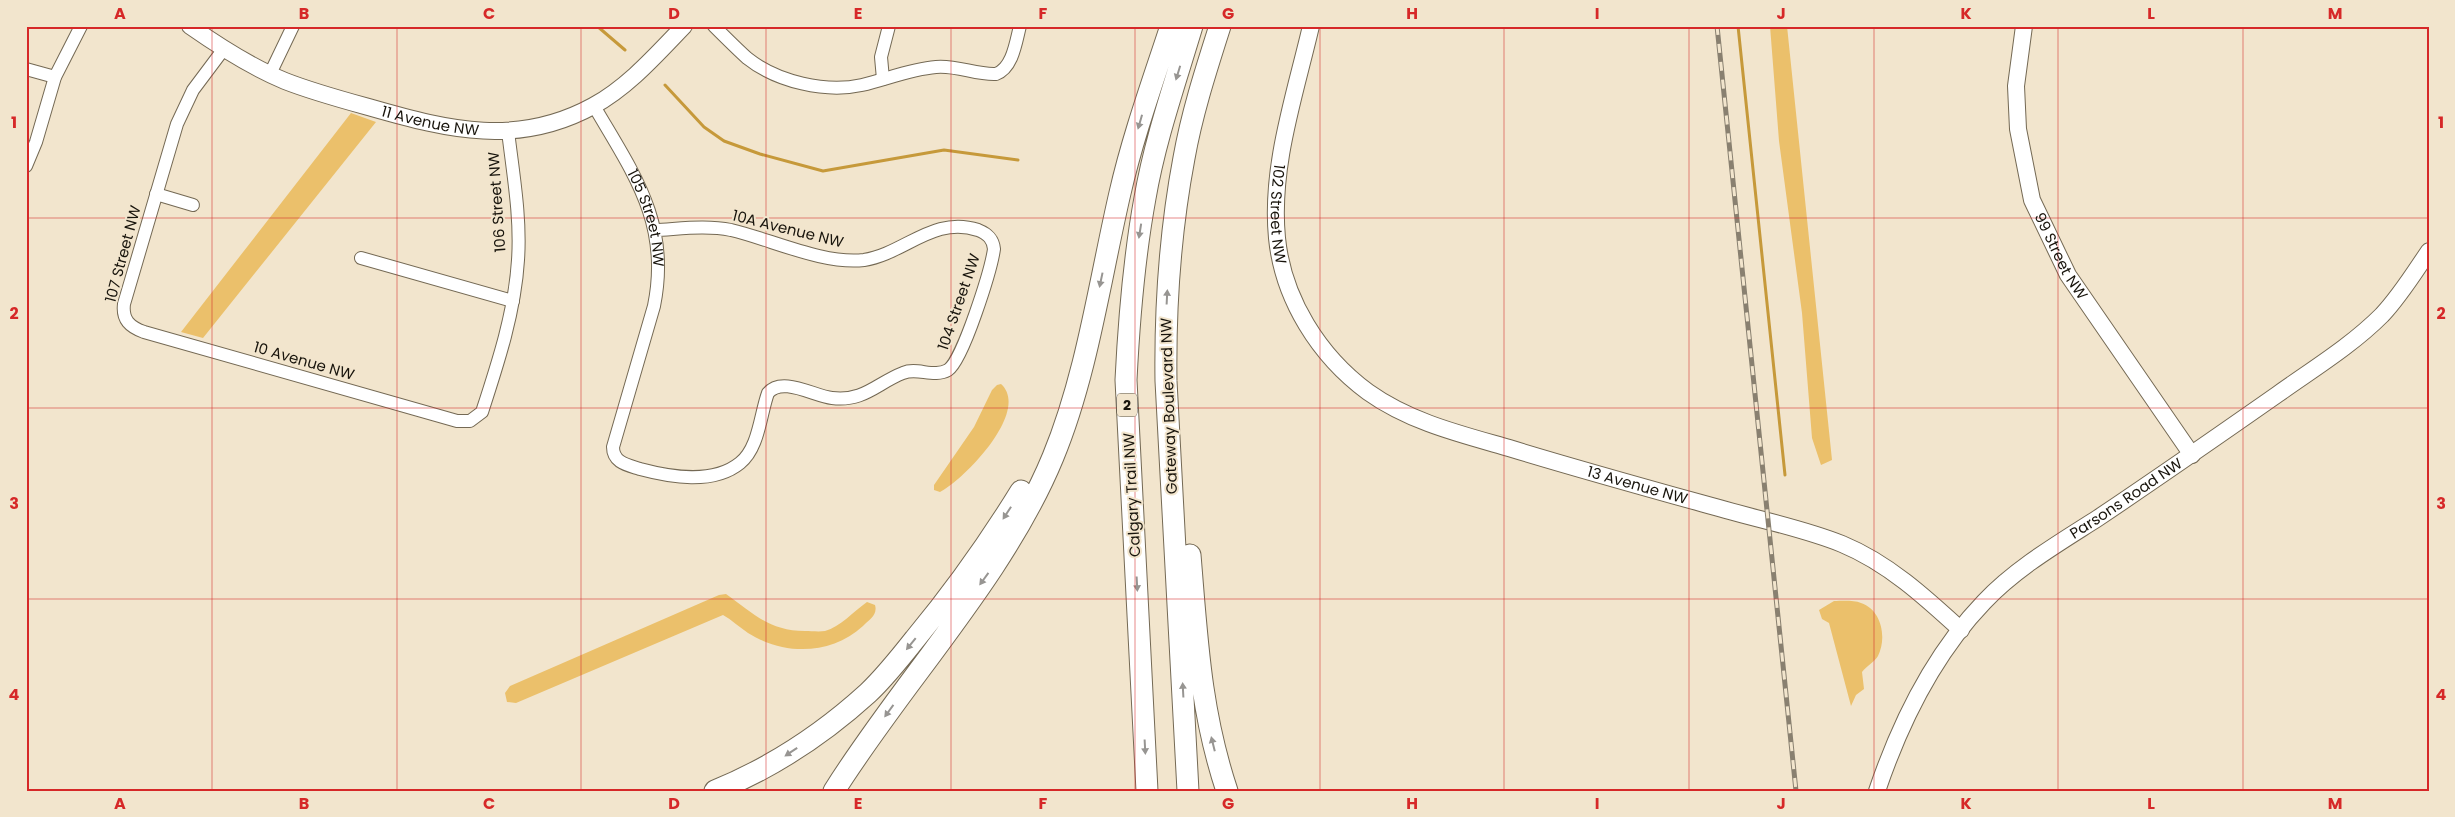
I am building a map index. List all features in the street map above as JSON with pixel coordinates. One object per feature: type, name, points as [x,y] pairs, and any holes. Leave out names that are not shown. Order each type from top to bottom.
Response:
[{"type":"highway","points":[[834,791],[991,569],[1035,495],[1054,456],[1090,330],[1120,191],[1144,105],[1171,26]]},
{"type":"highway","name":"Calgary Trail NW","points":[[1147,791],[1126,380],[1128,325],[1134,267],[1145,197],[1163,123],[1192,26]]},
{"type":"highway","name":"Gateway Boulevard NW","points":[[1188,791],[1166,380],[1168,268],[1182,166],[1199,95],[1220,26]]},
{"type":"highway","points":[[1166,380],[1177,418],[1205,714],[1227,791]]},
{"type":"highway","points":[[715,791],[772,764],[846,712],[875,686],[942,606],[987,544],[1028,481],[1068,411]]},
{"type":"street","points":[[26,166],[36,142],[55,77],[81,26]]},
{"type":"street","name":"11 Avenue NW","points":[[190,26],[223,50],[270,74],[328,95],[456,130],[508,131],[556,121],[594,106]]},
{"type":"street","points":[[270,74],[293,26]]},
{"type":"street","points":[[594,106],[634,76],[684,26]]},
{"type":"street","points":[[714,26],[748,58],[782,76],[833,88],[847,88],[936,67],[955,67],[990,74],[1001,72],[1010,58],[1020,26]]},
{"type":"street","points":[[883,79],[881,57],[889,26]]},
{"type":"street","name":"102 Street NW","points":[[1311,26],[1280,160],[1276,185],[1275,212],[1277,242],[1285,274],[1297,308],[1315,339]]},
{"type":"street","name":"99 Street NW","points":[[2024,26],[2016,86],[2018,129],[2032,200],[2068,275],[2192,455]]},
{"type":"street","name":"107 Street NW","points":[[127,322],[124,316],[124,304],[180,115],[193,90],[223,50]]},
{"type":"street","points":[[26,69],[55,77]]},
{"type":"street","name":"105 Street NW","points":[[594,106],[640,187],[655,230],[658,270],[656,296],[615,442],[615,456],[622,463],[665,475],[687,477],[718,474],[734,468],[748,454],[768,393],[775,386],[784,386],[827,397],[844,399],[870,392],[903,373],[914,371],[934,373],[947,370]]},
{"type":"street","name":"106 Street NW","points":[[474,419],[482,412],[513,301],[518,259],[518,234],[508,131]]},
{"type":"street","name":"107 Street NW","points":[[156,194],[193,205]]},
{"type":"street","name":"10A Avenue NW","points":[[655,230],[725,229],[832,259],[852,261],[878,256],[926,233],[950,227],[979,231],[992,240]]},
{"type":"street","name":"104 Street NW","points":[[947,370],[957,359],[967,335],[993,256],[992,240]]},
{"type":"street","name":"Parsons Road NW","points":[[1877,791],[1900,732],[1922,688],[1961,630],[1983,603],[2010,579],[2192,455],[2353,340],[2382,315],[2429,251]]},
{"type":"street","points":[[361,258],[513,301]]},
{"type":"street","name":"10 Avenue NW","points":[[127,322],[144,332],[457,421],[474,419]]},
{"type":"street","name":"13 Avenue NW","points":[[1315,339],[1348,376],[1386,404],[1411,416],[1514,450],[1840,544],[1888,568],[1961,630]]},
{"type":"shaded area","points":[[1770,26],[1787,26],[1832,460],[1821,465],[1812,438],[1802,313],[1779,141]]},
{"type":"shaded area","points":[[351,113],[376,122],[203,338],[181,332]]},
{"type":"shaded area","points":[[1001,384],[1008,396],[1008,411],[991,444],[978,460],[951,485],[940,492],[934,490],[934,485],[974,427],[992,390]]},
{"type":"shaded area","points":[[726,594],[762,620],[781,628],[792,630],[825,631],[831,629],[867,602],[875,605],[876,609],[870,619],[850,636],[837,643],[807,649],[777,646],[762,640],[748,633],[723,615],[516,703],[507,702],[505,693],[510,686],[719,595]]},
{"type":"shaded area","points":[[1834,601],[1855,601],[1861,603],[1874,612],[1881,625],[1881,649],[1875,660],[1862,672],[1864,689],[1856,695],[1851,706],[1829,623],[1822,619],[1819,610]]},
{"type":"waterway","points":[[597,26],[625,50]]},
{"type":"waterway","points":[[1738,26],[1785,475]]},
{"type":"waterway","points":[[665,85],[704,127],[724,141],[760,154],[823,171],[944,150],[1018,160]]},
{"type":"railway","points":[[1717,26],[1796,791]]}]
